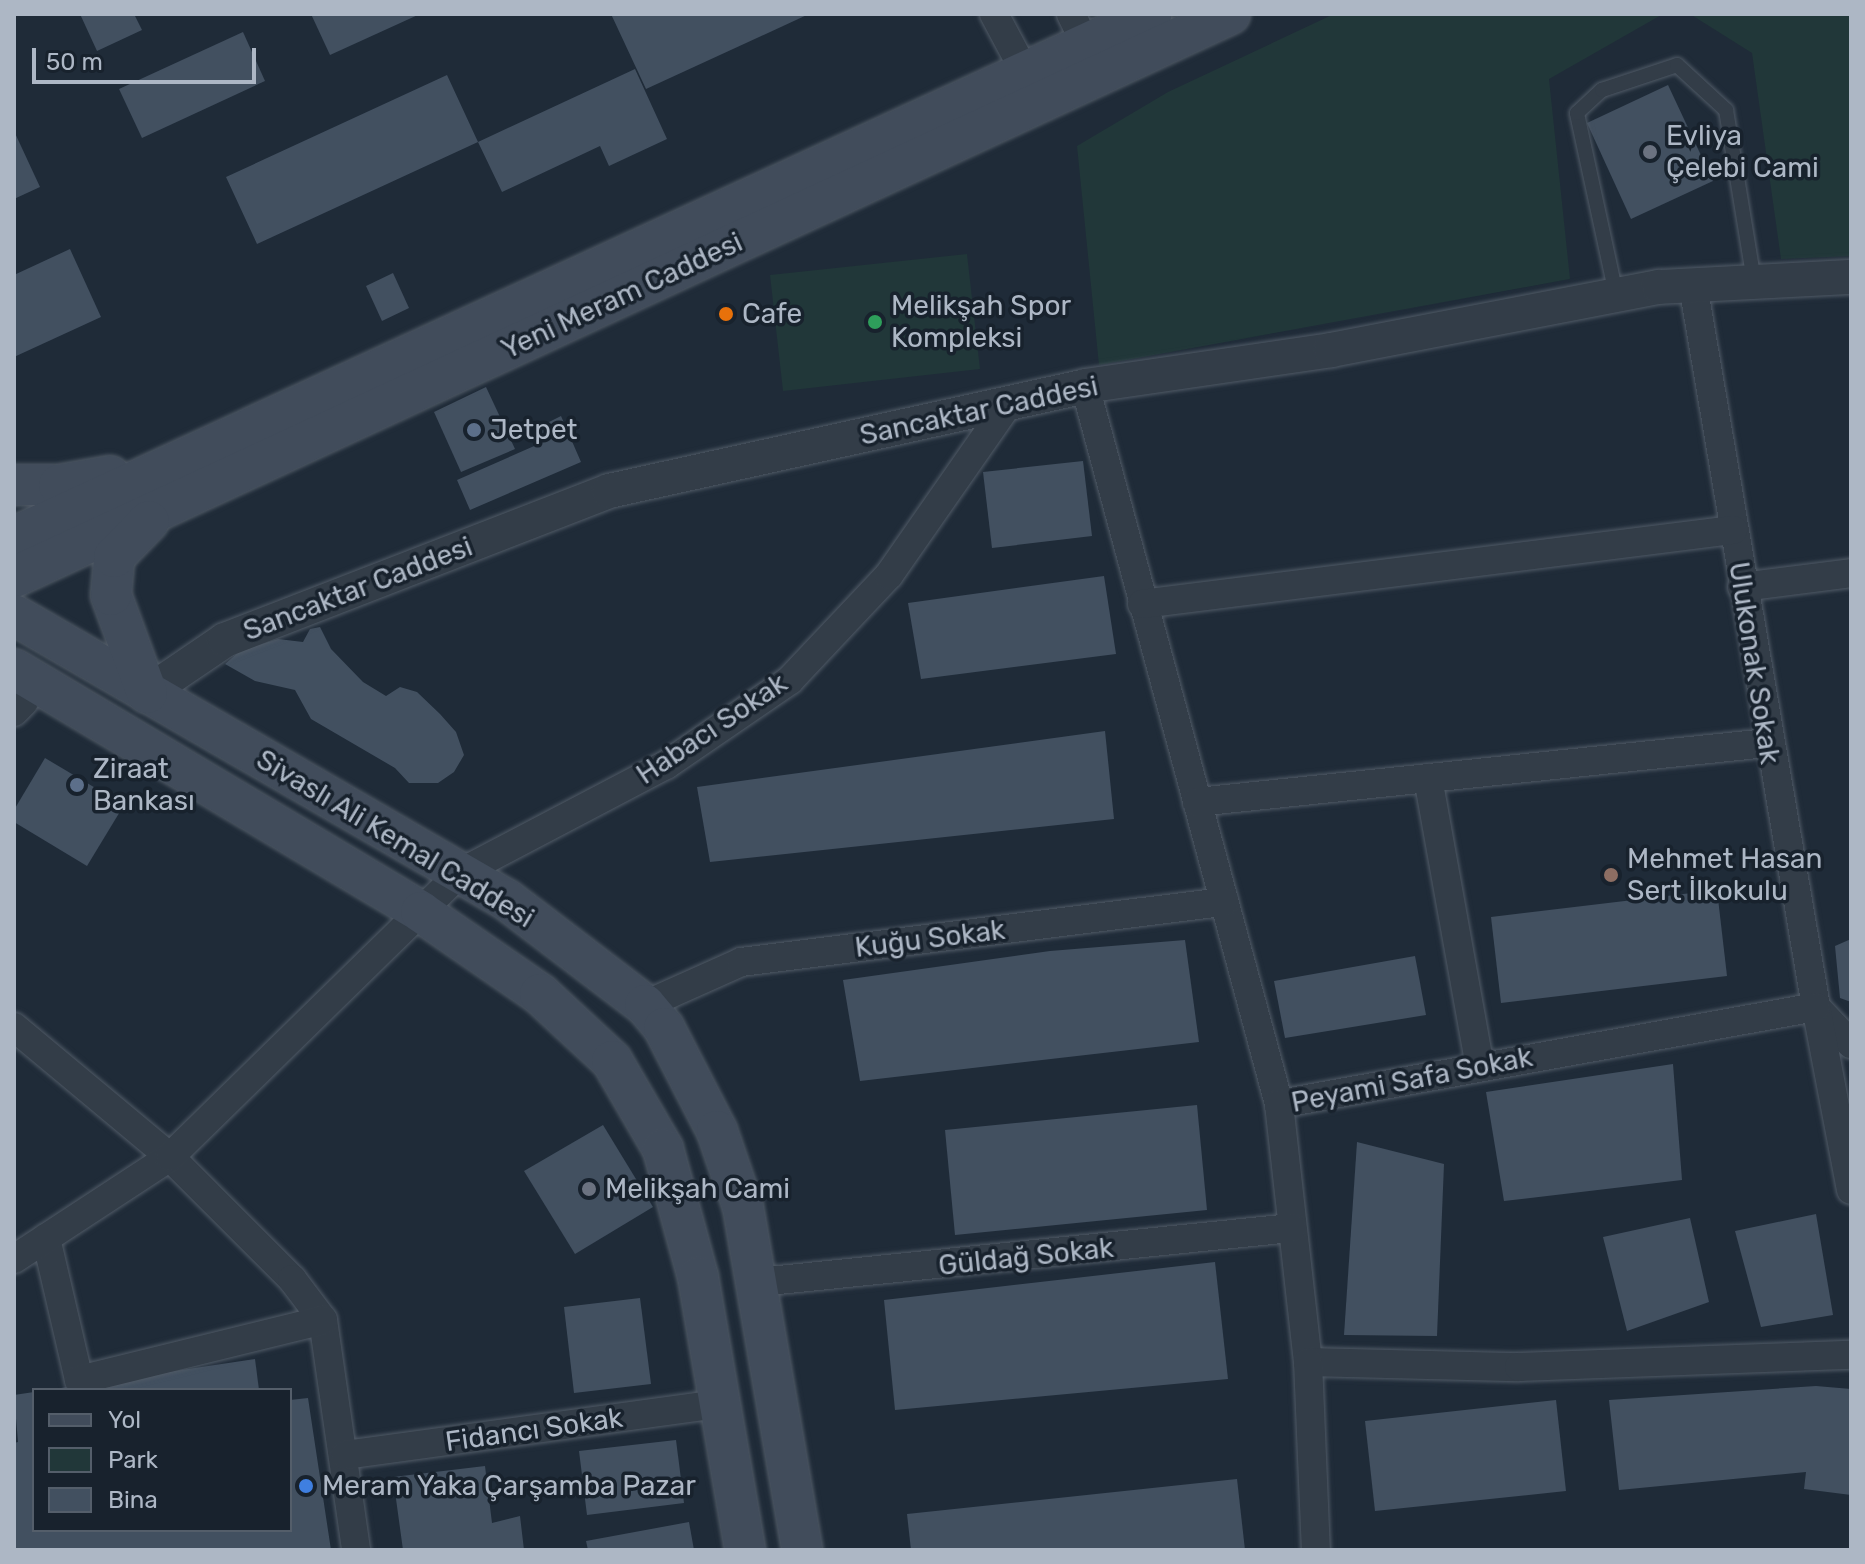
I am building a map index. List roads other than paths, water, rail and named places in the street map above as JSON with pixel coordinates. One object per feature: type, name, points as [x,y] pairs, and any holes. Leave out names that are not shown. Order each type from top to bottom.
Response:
[{"type":"main road","name":"Yeni Meram Caddesi","points":[[14,577],[171,484],[1025,72],[1078,29],[1151,14]]},
{"type":"main road","name":"Yeni Meram Caddesi","points":[[14,537],[171,484],[1230,14]]},
{"type":"main road","points":[[14,485],[171,484]]},
{"type":"main road","points":[[147,693],[111,595],[114,557],[171,484]]},
{"type":"main road","name":"Sivaslı Ali Kemal Caddesi","points":[[14,615],[507,900],[645,1005],[664,1028],[717,1131],[743,1207],[759,1282],[802,1550]]},
{"type":"main road","name":"Sivaslı Ali Kemal Caddesi","points":[[16,696],[103,724],[421,912],[540,994],[612,1061],[663,1149],[698,1277],[723,1403],[745,1550]]},
{"type":"street","points":[[994,14],[1025,72]]},
{"type":"street","name":"Sancaktar Caddesi","points":[[147,693],[225,640],[609,491],[1007,406],[1085,386],[1331,350],[1616,295],[1693,285],[1851,277]]},
{"type":"street","name":"Ulukonak Sokak","points":[[1693,285],[1767,743],[1851,1190]]},
{"type":"street","points":[[1085,386],[1279,1104]]},
{"type":"street","name":"Habacı Sokak","points":[[14,1259],[170,1157],[460,873],[666,765],[790,680],[889,575],[1007,406]]},
{"type":"street","points":[[1142,604],[1733,530]]},
{"type":"street","points":[[1742,587],[1851,573]]},
{"type":"street","points":[[1197,802],[1767,743]]},
{"type":"street","points":[[1428,778],[1480,1067]]},
{"type":"street","name":"Kuğu Sokak","points":[[645,1005],[741,962],[1224,902]]},
{"type":"street","points":[[1816,1007],[1844,1038]]},
{"type":"street","name":"Peyami Safa Sokak","points":[[1316,1550],[1308,1362],[1279,1104],[1816,1007]]},
{"type":"street","points":[[14,1027],[170,1157],[292,1279],[323,1320],[345,1455],[356,1550]]},
{"type":"street","name":"Güldağ Sokak","points":[[759,1282],[1292,1228]]},
{"type":"street","points":[[46,1238],[79,1380],[323,1320]]},
{"type":"street","points":[[1308,1362],[1519,1367],[1851,1355]]},
{"type":"street","name":"Fidancı Sokak","points":[[345,1455],[723,1403]]},
{"type":"lane","points":[[1616,295],[1577,113],[1602,90],[1677,65],[1726,110],[1755,282]]},
{"type":"place","name":"Evliya Çelebi Cami","points":[[1650,152]]},
{"type":"place","name":"Cafe","points":[[726,314]]},
{"type":"place","name":"Melikşah Spor Kompleksi","points":[[875,322]]},
{"type":"place","name":"Jetpet","points":[[474,430]]},
{"type":"place","name":"Ziraat Bankası","points":[[77,785]]},
{"type":"place","name":"Mehmet Hasan Sert İlkokulu","points":[[1611,875]]},
{"type":"place","name":"Melikşah Cami","points":[[589,1189]]},
{"type":"place","name":"Meram Yaka Çarşamba Pazar","points":[[306,1486]]}]
